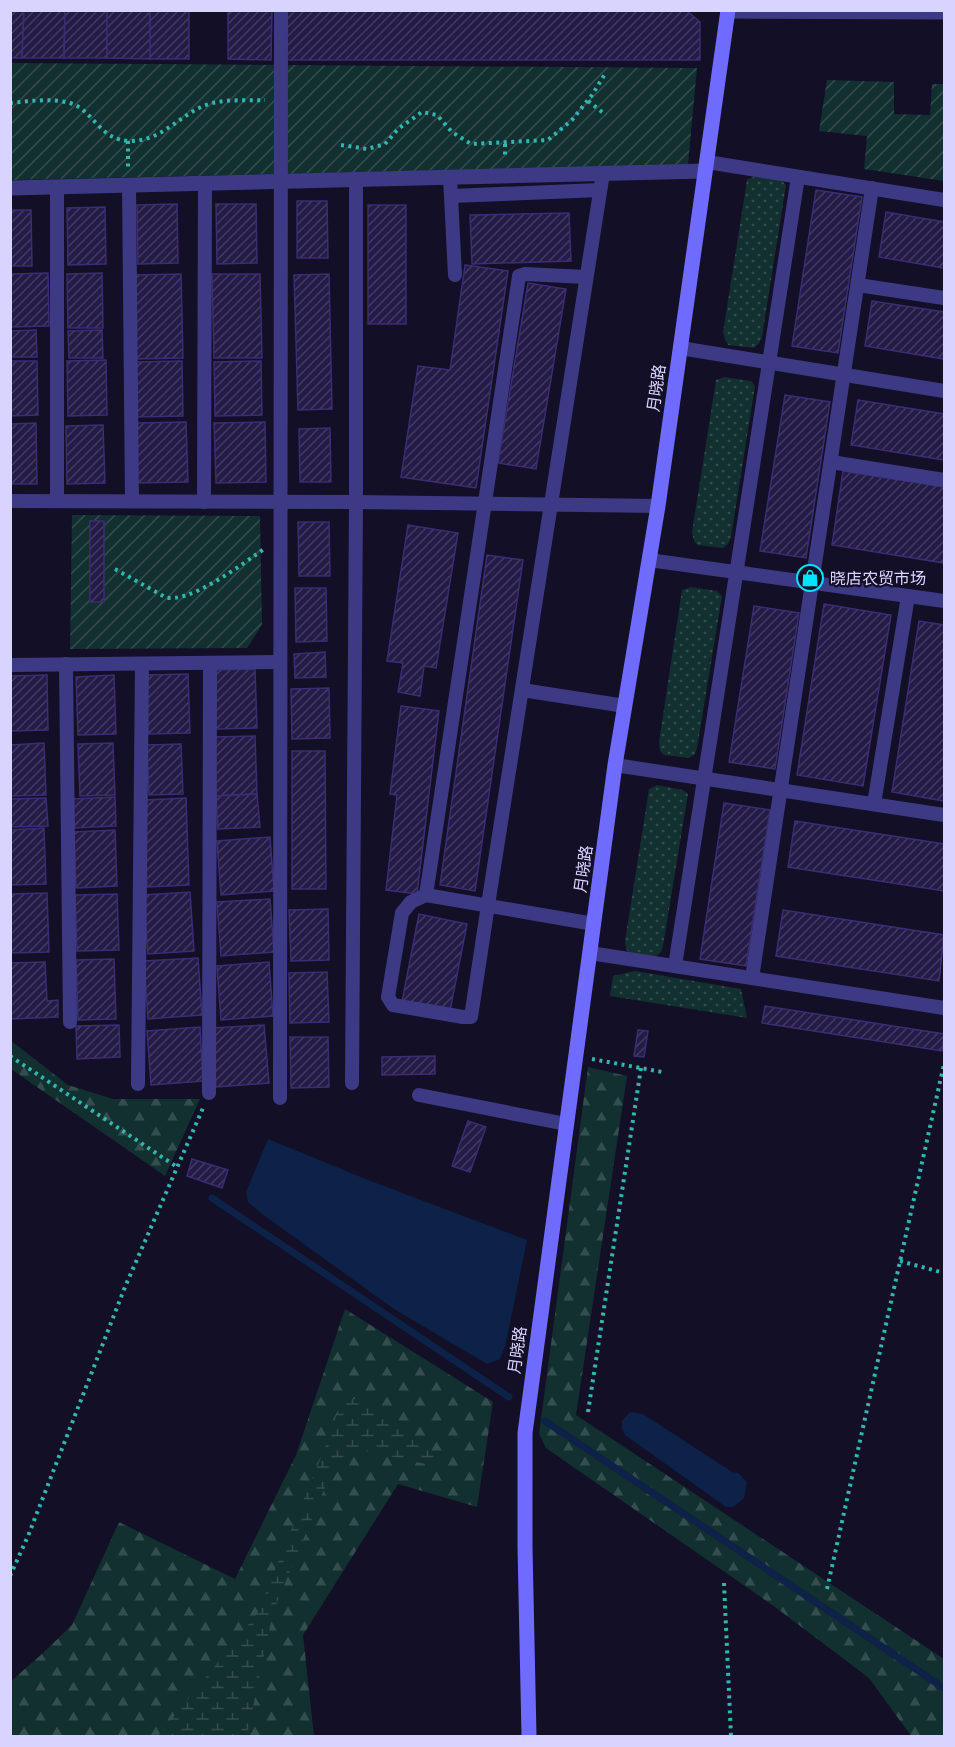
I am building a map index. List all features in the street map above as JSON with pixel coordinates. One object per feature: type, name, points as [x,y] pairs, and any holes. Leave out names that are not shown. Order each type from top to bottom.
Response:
[{"type":"street","points":[[728,11],[945,12]]},
{"type":"street","name":"月晓路","points":[[529,1737],[525,1433],[615,765],[658,506],[728,11]]},
{"type":"street","points":[[10,188],[603,173],[706,166]]},
{"type":"lane","points":[[280,1098],[281,10]]},
{"type":"lane","points":[[706,166],[798,177],[945,200]]},
{"type":"lane","points":[[594,924],[488,905],[426,895],[411,902],[402,913],[388,997],[393,1005],[471,1017],[488,905],[551,505],[586,277],[603,173]]},
{"type":"lane","points":[[450,177],[454,275]]},
{"type":"lane","points":[[675,966],[798,177]]},
{"type":"lane","points":[[352,1083],[356,180]]},
{"type":"lane","points":[[204,501],[205,183]]},
{"type":"lane","points":[[129,185],[132,501]]},
{"type":"lane","points":[[57,187],[57,501]]},
{"type":"lane","points":[[752,978],[872,188]]},
{"type":"lane","points":[[451,196],[600,189]]},
{"type":"lane","points":[[426,895],[519,276],[525,274],[586,277]]},
{"type":"lane","points":[[858,285],[945,298]]},
{"type":"lane","points":[[680,348],[945,391]]},
{"type":"lane","points":[[831,462],[945,480]]},
{"type":"lane","points":[[10,501],[658,506]]},
{"type":"lane","points":[[649,560],[945,601]]},
{"type":"lane","points":[[874,804],[908,596]]},
{"type":"lane","points":[[10,665],[280,662]]},
{"type":"lane","points":[[209,1093],[210,663]]},
{"type":"lane","points":[[66,664],[70,1022]]},
{"type":"lane","points":[[138,1083],[142,664]]},
{"type":"lane","points":[[522,690],[625,706]]},
{"type":"lane","points":[[615,765],[945,814]]},
{"type":"lane","points":[[590,953],[944,1007]]},
{"type":"lane","points":[[419,1095],[566,1124]]},
{"type":"path","points":[[341,145],[367,148],[385,144],[398,129],[422,112],[437,115],[452,132],[471,144],[548,140],[572,120],[588,101],[605,74]]},
{"type":"path","points":[[10,103],[35,100],[72,103],[105,132],[119,141],[135,141],[155,135],[201,107],[219,101],[281,100]]},
{"type":"path","points":[[588,101],[606,115]]},
{"type":"path","points":[[128,141],[129,185]]},
{"type":"path","points":[[115,569],[165,597],[179,598],[198,591],[250,559],[271,544],[280,531]]},
{"type":"path","points":[[10,1056],[177,1167]]},
{"type":"path","points":[[576,1056],[662,1072]]},
{"type":"path","points":[[827,1589],[945,1065]]},
{"type":"path","points":[[588,1412],[641,1068]]},
{"type":"path","points":[[10,1576],[28,1536],[125,1287],[209,1093]]},
{"type":"path","points":[[900,1261],[945,1273]]},
{"type":"path","points":[[724,1583],[731,1737]]},
{"type":"green space","points":[[10,63],[697,68],[688,165],[11,180]]},
{"type":"green space","points":[[827,80],[894,82],[894,114],[930,115],[932,84],[944,84],[944,181],[864,169],[867,136],[819,131]]},
{"type":"green space","points":[[755,176],[782,181],[786,185],[762,337],[754,348],[728,345],[723,332],[747,180]]},
{"type":"green space","points":[[724,377],[751,381],[755,386],[731,537],[723,548],[697,545],[692,532],[716,380]]},
{"type":"green space","points":[[72,515],[260,516],[262,625],[247,648],[70,649]]},
{"type":"green space","points":[[691,587],[717,591],[722,596],[697,748],[695,754],[689,758],[664,755],[660,751],[659,742],[682,590]]},
{"type":"green space","points":[[657,785],[683,790],[688,794],[663,946],[661,952],[655,957],[630,954],[626,949],[625,941],[649,789]]},
{"type":"green space","points":[[635,971],[741,989],[747,1018],[610,996],[613,976]]},
{"type":"green space","points":[[10,1040],[68,1085],[113,1099],[200,1099],[165,1176],[11,1069]]},
{"type":"green space","points":[[588,1067],[627,1076],[576,1415],[944,1659],[944,1736],[911,1736],[869,1678],[775,1607],[546,1448],[539,1434]]},
{"type":"green space","points":[[345,1309],[493,1402],[477,1507],[398,1484],[303,1635],[314,1736],[11,1736],[10,1682],[72,1625],[119,1522],[235,1579],[296,1455]]},
{"type":"green space","points":[[355,1399],[423,1442],[440,1460],[430,1465],[366,1451],[351,1451],[334,1466],[273,1612],[247,1736],[158,1736],[257,1614],[341,1402]]},
{"type":"water","points":[[268,1139],[368,1180],[527,1240],[505,1347],[500,1359],[487,1364],[394,1309],[248,1202],[246,1192]]},
{"type":"water","points":[[630,1412],[643,1414],[732,1472],[738,1473],[747,1482],[744,1498],[733,1507],[726,1507],[625,1435],[622,1421]]},
{"type":"building","points":[[10,10],[24,10],[22,58],[10,58]]},
{"type":"building","points":[[24,10],[65,10],[64,58],[22,58]]},
{"type":"building","points":[[65,10],[107,10],[107,58],[64,58]]},
{"type":"building","points":[[107,10],[150,10],[150,59],[107,58]]},
{"type":"building","points":[[150,10],[189,10],[189,59],[150,59]]},
{"type":"building","points":[[228,10],[272,10],[271,60],[228,59]]},
{"type":"building","points":[[286,10],[687,11],[700,22],[700,60],[287,60]]},
{"type":"building","points":[[816,190],[862,197],[838,353],[792,346]]},
{"type":"building","points":[[297,201],[327,201],[328,258],[297,258]]},
{"type":"building","points":[[177,204],[178,263],[138,264],[137,205]]},
{"type":"building","points":[[216,204],[256,204],[257,263],[217,264]]},
{"type":"building","points":[[368,205],[406,205],[406,324],[368,324]]},
{"type":"building","points":[[105,207],[106,264],[68,265],[67,208]]},
{"type":"building","points":[[10,210],[31,210],[32,266],[10,266]]},
{"type":"building","points":[[886,212],[944,222],[944,268],[879,257]]},
{"type":"building","points":[[569,213],[571,261],[472,264],[470,215]]},
{"type":"building","points":[[465,265],[508,271],[476,488],[401,477],[418,366],[450,370]]},
{"type":"building","points":[[48,273],[49,326],[10,327],[10,274]]},
{"type":"building","points":[[102,273],[103,328],[68,328],[67,274]]},
{"type":"building","points":[[181,274],[183,358],[135,359],[133,275]]},
{"type":"building","points":[[212,274],[260,274],[262,358],[214,358]]},
{"type":"building","points":[[329,274],[332,409],[298,410],[294,275]]},
{"type":"building","points":[[528,283],[566,289],[536,469],[498,463]]},
{"type":"building","points":[[872,301],[944,312],[944,359],[865,346]]},
{"type":"building","points":[[36,330],[37,357],[10,357],[10,331]]},
{"type":"building","points":[[102,330],[103,358],[69,358],[68,331]]},
{"type":"building","points":[[106,360],[107,415],[68,416],[67,361]]},
{"type":"building","points":[[10,361],[37,361],[38,415],[10,416]]},
{"type":"building","points":[[182,361],[183,416],[136,417],[135,362]]},
{"type":"building","points":[[261,361],[262,415],[215,416],[214,362]]},
{"type":"building","points":[[785,395],[830,402],[806,558],[760,551]]},
{"type":"building","points":[[858,400],[944,414],[944,460],[851,445]]},
{"type":"building","points":[[186,422],[188,482],[136,483],[135,423]]},
{"type":"building","points":[[265,422],[266,482],[216,483],[214,423]]},
{"type":"building","points":[[36,423],[37,484],[10,484],[10,424]]},
{"type":"building","points":[[103,425],[105,483],[67,484],[66,426]]},
{"type":"building","points":[[330,428],[331,482],[300,482],[299,429]]},
{"type":"building","points":[[843,471],[944,487],[944,563],[832,545]]},
{"type":"building","points":[[90,521],[104,521],[104,602],[90,602]]},
{"type":"building","points":[[298,522],[329,522],[330,576],[299,576]]},
{"type":"building","points":[[408,525],[458,533],[436,668],[424,666],[420,696],[398,692],[403,663],[387,661]]},
{"type":"building","points":[[487,555],[523,560],[475,891],[440,885]]},
{"type":"building","points":[[295,588],[326,588],[327,641],[296,642]]},
{"type":"building","points":[[824,604],[891,615],[863,786],[797,775]]},
{"type":"building","points":[[754,606],[799,613],[775,769],[729,762]]},
{"type":"building","points":[[919,621],[944,625],[944,801],[892,792]]},
{"type":"building","points":[[325,652],[326,677],[295,678],[294,654]]},
{"type":"building","points":[[255,669],[257,728],[216,729],[214,670]]},
{"type":"building","points":[[188,674],[190,733],[148,734],[146,675]]},
{"type":"building","points":[[47,675],[48,730],[10,731],[10,676]]},
{"type":"building","points":[[114,675],[116,734],[78,735],[76,677]]},
{"type":"building","points":[[329,688],[330,738],[292,739],[291,689]]},
{"type":"building","points":[[401,706],[439,711],[417,894],[386,890],[397,795],[390,794]]},
{"type":"building","points":[[255,736],[257,794],[216,796],[214,737]]},
{"type":"building","points":[[44,743],[46,795],[10,796],[10,745]]},
{"type":"building","points":[[113,743],[115,795],[80,796],[78,744]]},
{"type":"building","points":[[181,744],[183,794],[149,795],[147,745]]},
{"type":"building","points":[[292,751],[325,751],[326,889],[292,889]]},
{"type":"building","points":[[257,794],[260,827],[218,829],[216,796]]},
{"type":"building","points":[[115,797],[116,826],[74,828],[73,799]]},
{"type":"building","points":[[46,798],[48,826],[10,827],[10,799]]},
{"type":"building","points":[[186,798],[189,885],[147,887],[144,800]]},
{"type":"building","points":[[724,803],[770,810],[746,966],[700,959]]},
{"type":"building","points":[[795,821],[944,844],[944,891],[788,867]]},
{"type":"building","points":[[44,828],[46,884],[10,885],[10,830]]},
{"type":"building","points":[[115,830],[117,886],[76,888],[74,832]]},
{"type":"building","points":[[270,837],[274,891],[221,895],[217,841]]},
{"type":"building","points":[[190,892],[194,951],[148,954],[143,895]]},
{"type":"building","points":[[47,893],[49,952],[10,953],[10,894]]},
{"type":"building","points":[[117,894],[119,950],[77,951],[75,895]]},
{"type":"building","points":[[270,899],[274,952],[221,956],[217,902]]},
{"type":"building","points":[[328,909],[329,960],[291,961],[289,910]]},
{"type":"building","points":[[783,910],[944,935],[939,981],[776,956]]},
{"type":"building","points":[[419,914],[467,924],[450,1011],[402,1002]]},
{"type":"building","points":[[198,958],[202,1015],[148,1019],[144,961]]},
{"type":"building","points":[[114,959],[116,1019],[78,1020],[76,960]]},
{"type":"building","points":[[45,962],[47,1001],[58,1000],[58,1017],[10,1019],[10,963]]},
{"type":"building","points":[[269,962],[273,1016],[221,1020],[217,966]]},
{"type":"building","points":[[327,972],[329,1022],[290,1023],[289,973]]},
{"type":"building","points":[[765,1006],[944,1034],[942,1051],[762,1023]]},
{"type":"building","points":[[119,1025],[120,1057],[77,1059],[76,1026]]},
{"type":"building","points":[[264,1025],[269,1083],[216,1087],[212,1028]]},
{"type":"building","points":[[200,1027],[203,1081],[151,1085],[147,1031]]},
{"type":"building","points":[[638,1030],[648,1031],[644,1057],[634,1056]]},
{"type":"building","points":[[290,1037],[328,1037],[329,1087],[291,1088]]},
{"type":"building","points":[[435,1056],[435,1074],[382,1075],[382,1057]]},
{"type":"building","points":[[468,1121],[486,1127],[470,1172],[452,1166]]},
{"type":"building","points":[[192,1159],[228,1170],[222,1188],[187,1176]]},
{"type":"waterway","points":[[212,1198],[509,1397]]},
{"type":"waterway","points":[[545,1421],[944,1688]]},
{"type":"place","name":"晓店农贸市场","points":[[810,578]]}]
